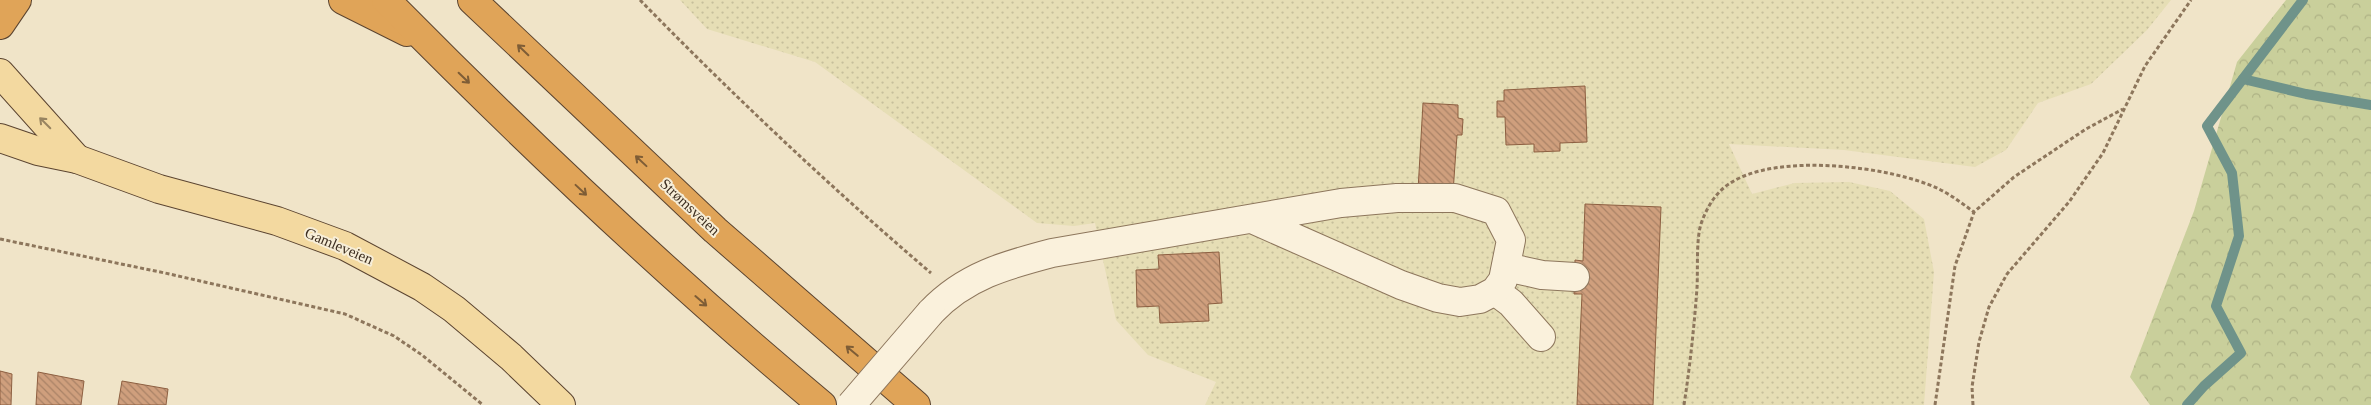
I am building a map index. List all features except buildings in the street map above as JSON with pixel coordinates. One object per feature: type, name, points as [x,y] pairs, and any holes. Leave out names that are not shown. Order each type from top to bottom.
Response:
[{"type":"highway","points":[[0,25],[17,0]]},
{"type":"highway","points":[[343,0],[429,44]]},
{"type":"highway","points":[[386,0],[429,44],[673,277],[822,405]]},
{"type":"highway","name":"Strømsveien","points":[[472,0],[715,230],[916,405]]},
{"type":"main road","name":"Gamleveien","points":[[0,73],[78,159]]},
{"type":"main road","name":"Gamleveien","points":[[0,138],[38,151],[78,159],[159,189],[299,228],[345,246],[383,265],[454,309],[510,357],[561,405]]},
{"type":"lane","points":[[851,405],[931,312],[952,291],[974,278],[1052,253],[1342,203],[1397,198],[1455,198],[1496,211],[1511,240],[1503,280],[1495,291],[1480,299],[1460,302],[1438,298],[1365,270],[1252,219]]},
{"type":"lane","points":[[1506,267],[1542,275],[1575,277]]},
{"type":"lane","points":[[1495,291],[1511,303],[1541,337]]},
{"type":"path","points":[[640,0],[805,162],[952,291]]},
{"type":"path","points":[[1973,405],[1972,387],[1977,351],[1989,307],[2007,274],[2069,202],[2103,153],[2123,108],[2145,66],[2191,0]]},
{"type":"path","points":[[1935,405],[1955,266],[1974,212],[2014,177],[2086,129],[2123,108]]},
{"type":"path","points":[[1684,405],[1693,351],[1700,225],[1711,202],[1728,184],[1754,172],[1791,166],[1845,166],[1900,175],[1940,189],[1974,212]]},
{"type":"path","points":[[0,240],[165,273],[345,314],[394,336],[422,355],[483,405]]},
{"type":"shaded area","points":[[680,0],[2171,0],[2147,30],[2091,84],[2038,103],[2006,150],[1975,167],[1844,150],[1729,144],[1752,194],[1795,183],[1849,182],[1890,191],[1924,219],[1934,272],[1924,405],[1205,405],[1216,382],[1148,355],[1116,320],[1095,223],[1074,226],[1037,223],[815,62],[707,29]]},
{"type":"green space","points":[[2286,0],[2371,0],[2371,405],[2150,405],[2130,377],[2194,211],[2237,62]]},
{"type":"waterway","points":[[2187,405],[2204,386],[2241,353],[2216,306],[2239,236],[2232,173],[2207,126],[2303,0]]},
{"type":"waterway","points":[[2243,79],[2306,94],[2371,105]]}]
